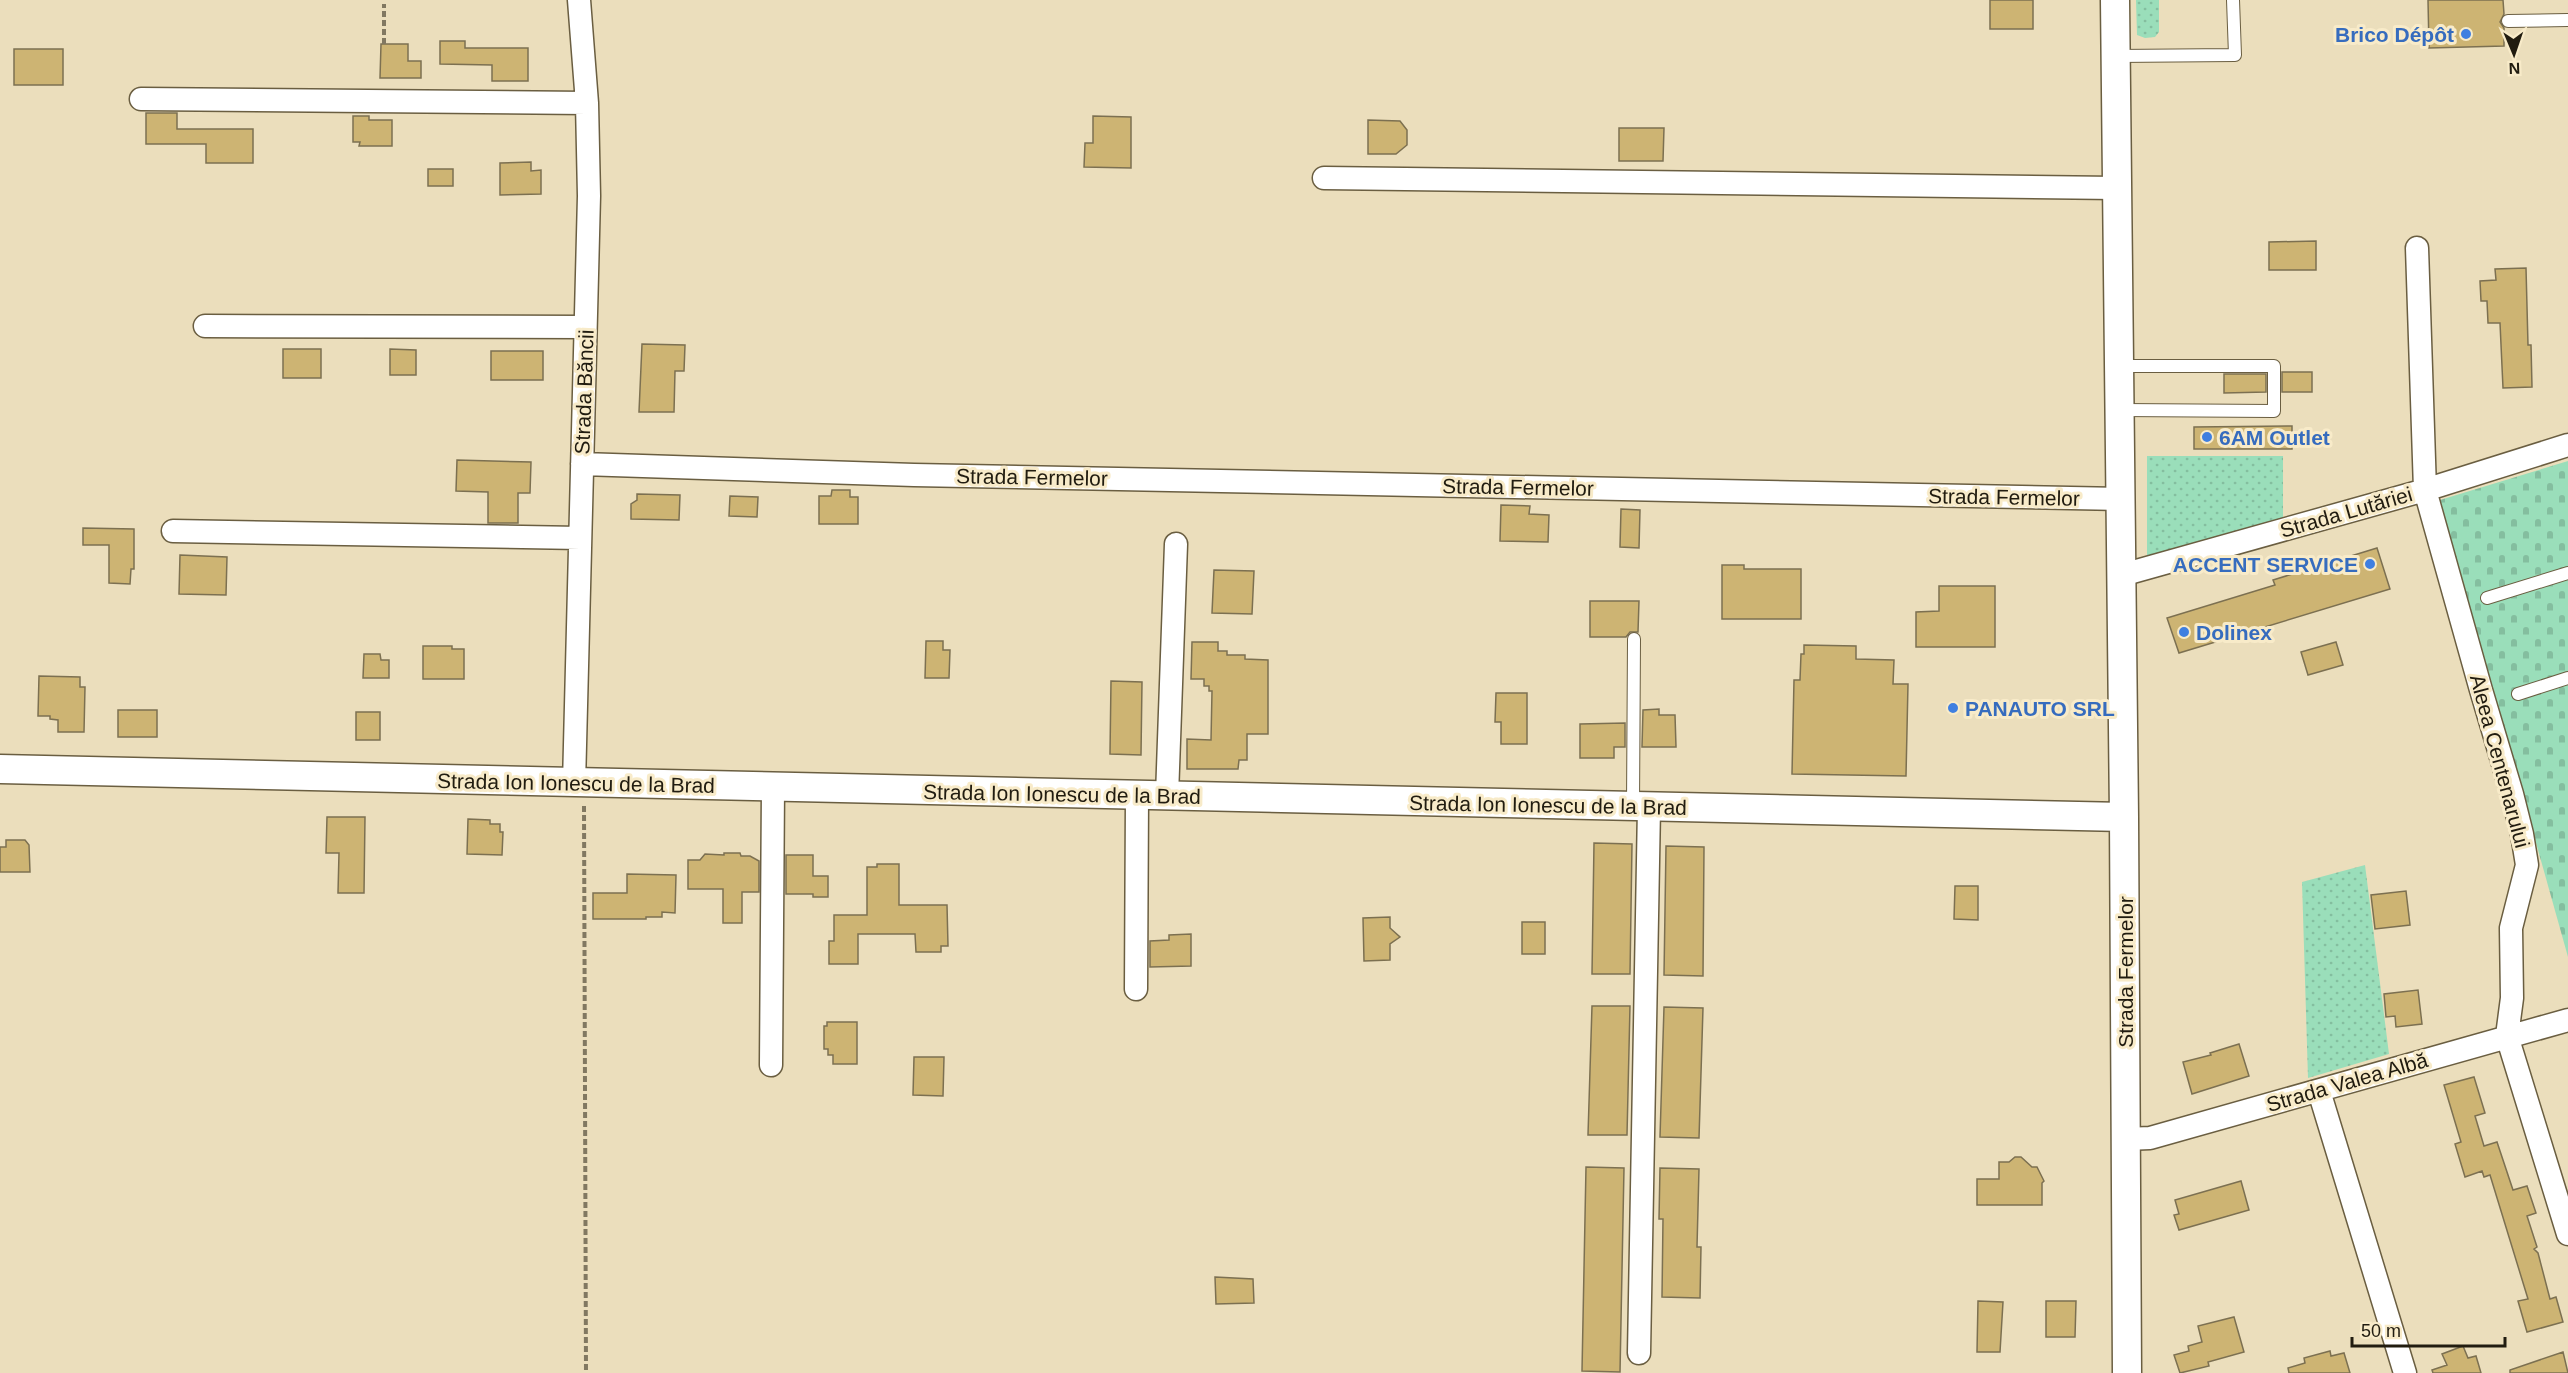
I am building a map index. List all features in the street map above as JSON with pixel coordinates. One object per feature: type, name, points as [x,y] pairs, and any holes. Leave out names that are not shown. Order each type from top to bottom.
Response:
[{"type":"street","name":"Strada Băncii","points":[[579,0],[587,103],[589,196],[580,538],[579,784]]},
{"type":"street","name":"Strada Fermelor","points":[[2115,0],[2122,575],[2127,1373]]},
{"type":"street","points":[[141,99],[587,103]]},
{"type":"street","points":[[1324,178],[2116,188]]},
{"type":"street","name":"Aleea Centenarului","points":[[2417,248],[2425,490],[2522,834],[2527,864],[2511,928],[2512,998],[2507,1036]]},
{"type":"street","points":[[206,326],[585,327]]},
{"type":"street","name":"Strada Lutăriei","points":[[2122,575],[2425,490],[2568,445]]},
{"type":"street","name":"Strada Fermelor","points":[[582,464],[914,475],[2121,499]]},
{"type":"street","points":[[173,531],[580,538]]},
{"type":"street","points":[[1167,796],[1176,544]]},
{"type":"street","name":"Strada Ion Ionescu de la Brad","points":[[0,769],[579,784],[2124,817]]},
{"type":"street","points":[[771,1065],[773,787]]},
{"type":"street","points":[[1136,989],[1137,796]]},
{"type":"street","points":[[1639,1353],[1641,807]]},
{"type":"street","name":"Strada Valea Albă","points":[[2126,1139],[2150,1138],[2568,1020]]},
{"type":"street","points":[[2507,1036],[2568,1234]]},
{"type":"street","points":[[2319,1091],[2405,1373]]},
{"type":"lane","points":[[2116,56],[2235,55],[2233,0]]},
{"type":"lane","points":[[2508,21],[2568,20]]},
{"type":"lane","points":[[2119,366],[2274,366],[2274,411],[2120,411]]},
{"type":"lane","points":[[2487,598],[2568,573]]},
{"type":"lane","points":[[1634,639],[1641,807]]},
{"type":"lane","points":[[2518,694],[2568,678]]},
{"type":"path","points":[[384,4],[384,44]]},
{"type":"path","points":[[579,784],[586,1373]]},
{"type":"green space","points":[[2136,0],[2159,0],[2159,32],[2155,37],[2145,38],[2137,35]]},
{"type":"green space","points":[[2147,456],[2283,456],[2283,518],[2147,557]]},
{"type":"green space","points":[[2568,461],[2568,957],[2440,500]]},
{"type":"green space","points":[[2365,865],[2389,1054],[2308,1078],[2302,882]]},
{"type":"building","points":[[1990,0],[2033,0],[2033,29],[1990,29]]},
{"type":"building","name":"Brico Dépôt","points":[[2428,0],[2503,0],[2504,14],[2500,22],[2504,28],[2504,46],[2429,48]]},
{"type":"building","points":[[440,41],[465,41],[465,48],[528,48],[528,81],[492,81],[492,65],[440,64]]},
{"type":"building","points":[[381,44],[408,44],[408,61],[421,61],[421,78],[380,78]]},
{"type":"building","points":[[14,49],[63,49],[63,85],[14,85]]},
{"type":"building","points":[[146,113],[177,113],[177,129],[253,129],[253,163],[206,163],[206,144],[146,144]]},
{"type":"building","points":[[353,116],[369,116],[369,120],[392,120],[392,146],[359,146],[360,142],[353,142]]},
{"type":"building","points":[[1093,116],[1131,117],[1131,168],[1084,167],[1085,143],[1093,143]]},
{"type":"building","points":[[1368,120],[1400,121],[1407,130],[1407,145],[1396,154],[1368,154]]},
{"type":"building","points":[[1619,128],[1664,128],[1663,161],[1619,161]]},
{"type":"building","points":[[531,162],[531,171],[541,170],[541,194],[500,195],[500,163]]},
{"type":"building","points":[[428,169],[453,169],[453,186],[428,186]]},
{"type":"building","points":[[2316,241],[2316,270],[2269,270],[2269,242]]},
{"type":"building","points":[[2526,268],[2528,345],[2531,345],[2532,387],[2503,388],[2500,323],[2488,323],[2487,301],[2481,301],[2480,281],[2496,280],[2495,269]]},
{"type":"building","points":[[642,344],[685,345],[684,371],[675,371],[674,412],[639,412]]},
{"type":"building","points":[[283,349],[321,349],[321,378],[283,378]]},
{"type":"building","points":[[390,349],[416,350],[416,375],[390,375]]},
{"type":"building","points":[[491,351],[543,351],[543,380],[491,380]]},
{"type":"building","points":[[2282,372],[2312,372],[2312,392],[2282,392]]},
{"type":"building","points":[[2224,374],[2266,374],[2266,392],[2224,393]]},
{"type":"building","points":[[2292,426],[2292,449],[2194,449],[2194,427]]},
{"type":"building","points":[[457,460],[531,462],[530,493],[518,493],[518,523],[488,523],[488,492],[456,491]]},
{"type":"building","points":[[832,490],[850,490],[850,497],[858,497],[858,524],[819,524],[819,496],[831,496]]},
{"type":"building","points":[[637,494],[680,495],[679,520],[631,519],[631,504],[637,500]]},
{"type":"building","points":[[730,496],[758,497],[757,517],[729,516]]},
{"type":"building","points":[[1501,505],[1530,506],[1529,514],[1549,515],[1548,542],[1500,541]]},
{"type":"building","points":[[1621,509],[1640,510],[1639,548],[1620,547]]},
{"type":"building","points":[[83,528],[134,529],[134,569],[131,569],[130,584],[109,583],[109,545],[83,545]]},
{"type":"building","points":[[2377,548],[2390,589],[2179,653],[2167,618],[2275,585],[2273,580]]},
{"type":"building","points":[[180,555],[227,557],[226,595],[179,594]]},
{"type":"building","points":[[1722,565],[1744,565],[1744,569],[1801,569],[1801,619],[1722,619]]},
{"type":"building","points":[[1214,570],[1254,571],[1252,614],[1212,613]]},
{"type":"building","points":[[1939,586],[1995,586],[1995,647],[1916,647],[1916,612],[1939,611]]},
{"type":"building","points":[[1590,601],[1639,601],[1638,632],[1630,632],[1626,637],[1590,637]]},
{"type":"building","points":[[926,641],[943,641],[943,650],[950,650],[949,678],[925,678]]},
{"type":"building","points":[[1192,642],[1218,642],[1218,651],[1227,651],[1227,655],[1245,655],[1245,659],[1268,660],[1268,734],[1247,734],[1247,760],[1239,760],[1238,769],[1187,769],[1187,739],[1211,740],[1212,691],[1209,691],[1209,686],[1204,686],[1204,679],[1191,679]]},
{"type":"building","points":[[2336,642],[2343,665],[2308,675],[2301,652]]},
{"type":"building","points":[[1804,645],[1856,646],[1856,659],[1894,660],[1893,684],[1908,684],[1906,776],[1792,774],[1794,680],[1800,680],[1801,654],[1804,654]]},
{"type":"building","points":[[423,646],[452,646],[452,649],[464,649],[464,679],[423,679]]},
{"type":"building","points":[[364,654],[380,654],[381,660],[389,660],[389,678],[363,678]]},
{"type":"building","points":[[39,676],[80,677],[80,687],[85,687],[84,732],[58,732],[58,720],[50,719],[50,716],[38,716]]},
{"type":"building","points":[[1111,681],[1142,682],[1141,755],[1110,754]]},
{"type":"building","points":[[1496,693],[1527,693],[1527,744],[1501,744],[1501,722],[1495,722]]},
{"type":"building","points":[[1659,709],[1659,715],[1675,715],[1676,747],[1642,747],[1643,710]]},
{"type":"building","points":[[118,710],[157,710],[157,737],[118,737]]},
{"type":"building","points":[[356,712],[380,712],[380,740],[356,740]]},
{"type":"building","points":[[1625,723],[1625,747],[1614,747],[1614,758],[1580,758],[1580,724]]},
{"type":"building","points":[[327,817],[365,817],[364,893],[338,893],[339,853],[326,853]]},
{"type":"building","points":[[468,819],[490,820],[490,824],[500,824],[500,832],[503,832],[502,855],[467,854]]},
{"type":"building","points":[[6,840],[25,840],[29,845],[30,872],[0,872],[0,847],[6,847]]},
{"type":"building","points":[[1594,843],[1632,844],[1630,974],[1592,974]]},
{"type":"building","points":[[1666,846],[1704,847],[1703,976],[1664,975]]},
{"type":"building","points":[[724,853],[740,853],[741,856],[750,856],[759,861],[759,892],[742,892],[742,923],[723,923],[723,889],[688,889],[688,860],[700,860],[705,854],[724,855]]},
{"type":"building","points":[[786,855],[813,855],[813,876],[828,876],[828,897],[813,897],[813,894],[786,894]]},
{"type":"building","points":[[877,864],[899,864],[899,905],[947,905],[948,946],[941,946],[941,952],[916,952],[915,934],[858,934],[858,964],[829,964],[829,941],[834,941],[834,915],[867,915],[867,867],[877,867]]},
{"type":"building","points":[[627,874],[676,875],[675,913],[662,912],[662,917],[646,917],[646,919],[593,919],[593,893],[627,893]]},
{"type":"building","points":[[1955,886],[1978,886],[1978,920],[1954,919]]},
{"type":"building","points":[[2406,891],[2410,925],[2375,929],[2371,895]]},
{"type":"building","points":[[1390,917],[1390,928],[1400,937],[1390,944],[1390,960],[1364,961],[1363,918]]},
{"type":"building","points":[[1522,922],[1545,922],[1545,954],[1522,954]]},
{"type":"building","points":[[1191,934],[1191,966],[1150,967],[1150,941],[1169,940],[1169,935]]},
{"type":"building","points":[[2418,990],[2422,1024],[2396,1027],[2395,1016],[2386,1017],[2384,994]]},
{"type":"building","points":[[1592,1006],[1630,1006],[1627,1135],[1588,1135]]},
{"type":"building","points":[[1664,1007],[1703,1008],[1699,1138],[1660,1137]]},
{"type":"building","points":[[827,1022],[857,1022],[857,1064],[833,1064],[833,1055],[828,1055],[828,1049],[824,1049],[824,1026],[827,1026]]},
{"type":"building","points":[[2239,1044],[2249,1076],[2192,1094],[2183,1062],[2211,1055],[2210,1053]]},
{"type":"building","points":[[914,1057],[944,1057],[943,1096],[913,1095]]},
{"type":"building","points":[[2474,1077],[2485,1113],[2475,1116],[2484,1146],[2497,1142],[2513,1190],[2527,1186],[2536,1213],[2527,1216],[2537,1247],[2534,1249],[2538,1253],[2550,1299],[2556,1297],[2563,1322],[2527,1332],[2518,1301],[2528,1299],[2490,1175],[2484,1177],[2482,1171],[2465,1177],[2455,1144],[2461,1142],[2444,1085]]},
{"type":"building","points":[[2015,1157],[2021,1157],[2032,1167],[2037,1167],[2044,1181],[2042,1183],[2042,1205],[1977,1205],[1977,1179],[1999,1179],[1999,1162],[2009,1162]]},
{"type":"building","points":[[1586,1167],[1624,1168],[1620,1372],[1582,1371]]},
{"type":"building","points":[[1660,1168],[1699,1169],[1697,1247],[1701,1247],[1700,1298],[1662,1297],[1663,1219],[1659,1219]]},
{"type":"building","points":[[2241,1181],[2249,1210],[2179,1230],[2174,1215],[2179,1214],[2175,1200]]},
{"type":"building","points":[[1215,1277],[1253,1279],[1254,1303],[1216,1304]]},
{"type":"building","points":[[1978,1301],[2003,1302],[2000,1352],[1977,1352]]},
{"type":"building","points":[[2046,1301],[2076,1301],[2075,1337],[2046,1337]]},
{"type":"building","points":[[2234,1317],[2244,1352],[2208,1362],[2209,1366],[2180,1373],[2174,1355],[2189,1351],[2188,1346],[2202,1342],[2198,1326]]},
{"type":"building","points":[[2463,1346],[2468,1358],[2476,1356],[2481,1373],[2433,1373],[2432,1370],[2447,1365],[2442,1354]]},
{"type":"building","points":[[2330,1351],[2331,1356],[2344,1353],[2350,1373],[2289,1373],[2288,1368],[2305,1363],[2304,1358]]},
{"type":"building","points":[[2563,1352],[2568,1373],[2510,1373],[2510,1370]]},
{"type":"place","name":"Brico Dépôt","points":[[2466,34]]},
{"type":"place","name":"6AM Outlet","points":[[2207,437]]},
{"type":"place","name":"ACCENT SERVICE","points":[[2370,564]]},
{"type":"place","name":"Dolinex","points":[[2184,632]]},
{"type":"place","name":"PANAUTO SRL","points":[[1953,708]]}]
